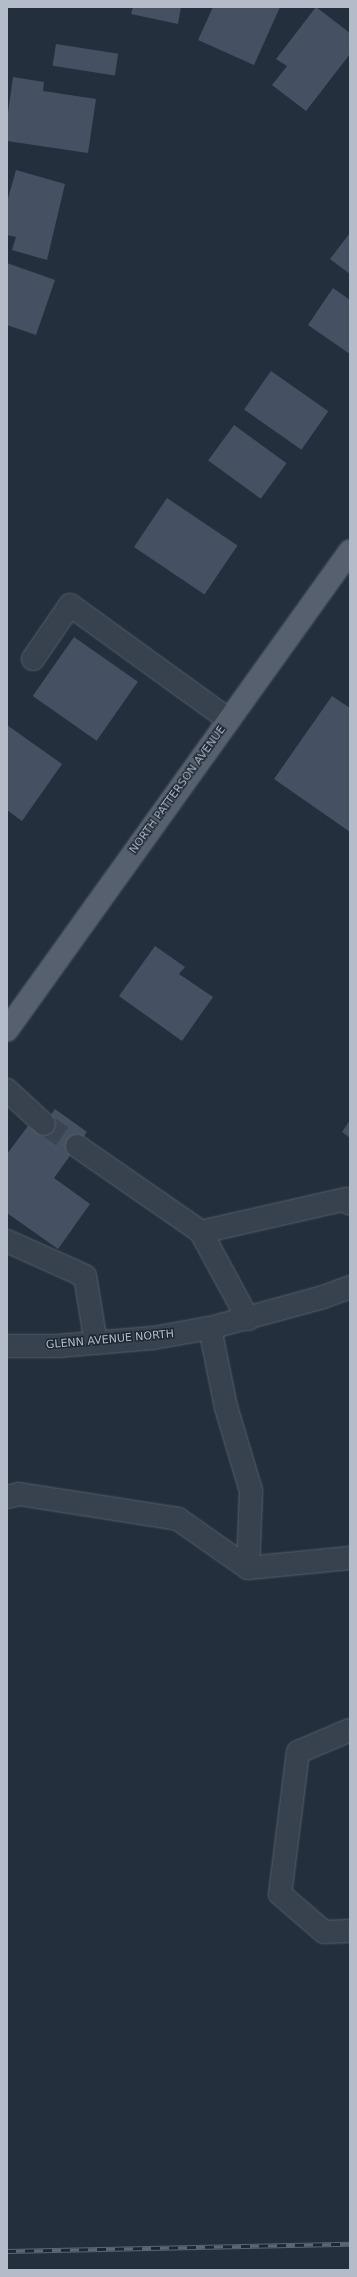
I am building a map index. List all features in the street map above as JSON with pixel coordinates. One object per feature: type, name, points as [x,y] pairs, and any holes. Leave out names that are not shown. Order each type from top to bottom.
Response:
[{"type":"main road","name":"NORTH PATTERSON AVENUE","points":[[7,1030],[350,551]]},
{"type":"street","points":[[33,659],[70,605],[229,720]]},
{"type":"street","points":[[7,1090],[44,1124]]},
{"type":"street","points":[[77,1146],[201,1232],[248,1319]]},
{"type":"street","points":[[201,1232],[346,1199],[350,1204]]},
{"type":"street","points":[[7,1241],[85,1276],[96,1343]]},
{"type":"street","name":"GLENN AVENUE NORTH","points":[[7,1346],[96,1343],[153,1338],[210,1328],[248,1319],[350,1287]]},
{"type":"street","points":[[210,1328],[226,1407],[251,1491],[248,1568]]},
{"type":"street","points":[[7,1498],[19,1494],[178,1519],[248,1568],[350,1558]]},
{"type":"street","points":[[350,1730],[298,1752],[280,1894],[324,1932],[350,1931]]},
{"type":"building","points":[[133,7],[181,7],[178,24],[131,14]]},
{"type":"building","points":[[213,7],[280,7],[254,65],[198,40]]},
{"type":"building","points":[[316,7],[350,33],[350,54],[306,111],[272,85],[287,66],[276,59]]},
{"type":"building","points":[[56,44],[118,54],[115,76],[53,66]]},
{"type":"building","points":[[13,77],[44,82],[43,91],[96,99],[88,153],[7,141],[7,120]]},
{"type":"building","points":[[16,170],[65,184],[47,260],[12,250],[16,237],[7,235],[7,202]]},
{"type":"building","points":[[350,233],[350,274],[330,259]]},
{"type":"building","points":[[7,263],[55,280],[36,335],[7,325]]},
{"type":"building","points":[[333,288],[350,300],[350,354],[308,325]]},
{"type":"building","points":[[271,371],[328,411],[301,450],[244,410]]},
{"type":"building","points":[[234,425],[287,463],[261,499],[208,461]]},
{"type":"building","points":[[167,498],[237,546],[204,594],[134,547]]},
{"type":"building","points":[[74,637],[138,682],[97,741],[33,696]]},
{"type":"building","points":[[332,696],[350,708],[350,832],[274,779]]},
{"type":"building","points":[[7,725],[62,764],[22,821],[7,810]]},
{"type":"building","points":[[155,946],[185,967],[179,974],[213,997],[182,1041],[119,996]]},
{"type":"building","points":[[55,1109],[87,1132],[54,1178],[90,1204],[58,1249],[7,1213],[7,1154],[28,1126],[38,1133]]},
{"type":"building","points":[[350,1120],[350,1138],[342,1132]]},
{"type":"tunnel","points":[[44,1124],[77,1146]]},
{"type":"railway","points":[[7,2251],[350,2244]]}]
